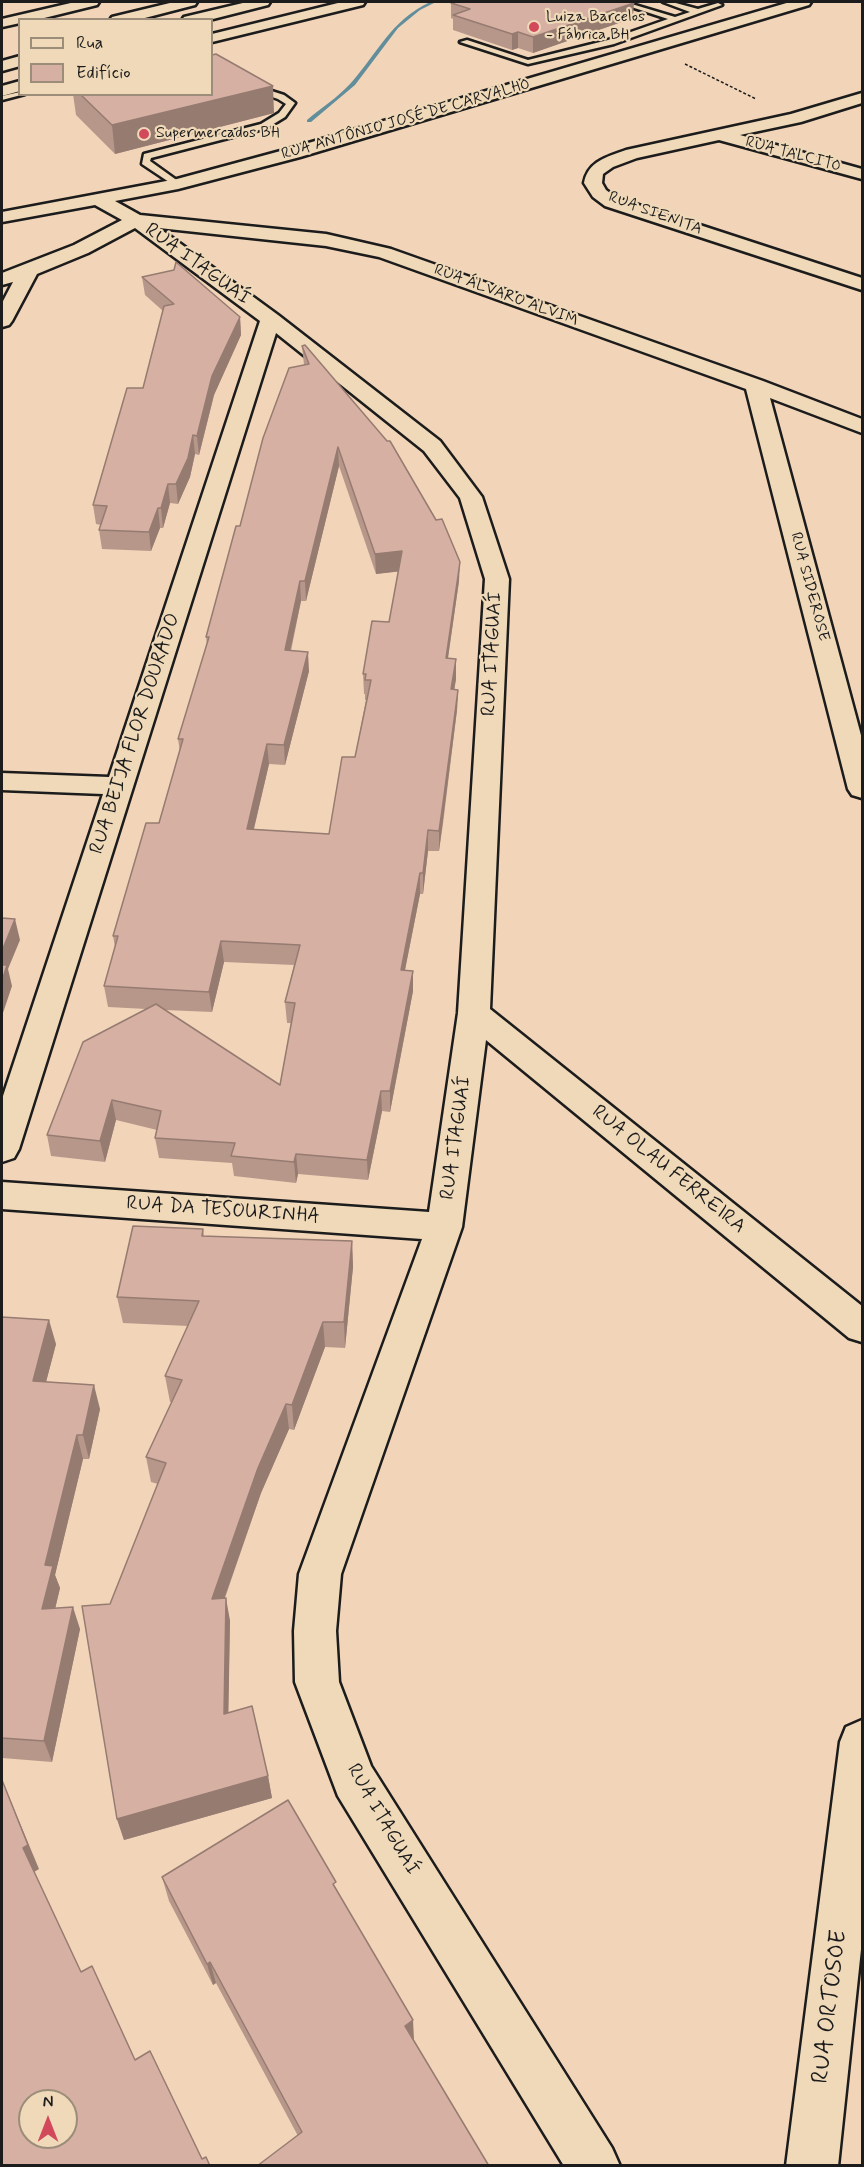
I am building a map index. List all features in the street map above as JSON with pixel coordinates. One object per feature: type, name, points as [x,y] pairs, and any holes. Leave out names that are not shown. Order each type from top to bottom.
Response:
[{"type":"main road","points":[[23,18],[92,2]]},
{"type":"main road","points":[[125,18],[190,2]]},
{"type":"main road","points":[[197,18],[263,2]]},
{"type":"main road","points":[[213,38],[358,2]]},
{"type":"main road","name":"RUA ANTÔNIO JOSÉ DE CARVALHO","points":[[2,217],[178,184],[294,153],[804,2]]},
{"type":"main road","points":[[2,23],[18,19]]},
{"type":"main road","points":[[2,66],[18,62]]},
{"type":"main road","points":[[2,91],[18,87]]},
{"type":"main road","name":"RUA SIENITA","points":[[862,98],[795,118],[632,154],[607,162],[595,172],[593,183],[599,193],[611,202],[862,284]]},
{"type":"main road","name":"RUA TALCITO","points":[[723,135],[862,174]]},
{"type":"main road","name":"RUA ITAGUAÍ","points":[[99,200],[136,220],[271,319],[432,447],[471,497],[497,579],[474,1013],[444,1227],[320,1574],[315,1631],[317,1682],[354,1780],[594,2166]]},
{"type":"main road","points":[[2,279],[81,249],[136,220]]},
{"type":"main road","name":"RUA ÁLVARO ALVIM","points":[[136,220],[326,240],[384,253],[756,385],[862,426]]},
{"type":"main road","points":[[2,321],[29,270]]},
{"type":"main road","name":"RUA BEIJA FLOR DOURADO","points":[[2,1149],[271,319]]},
{"type":"main road","name":"RUA SIDEROSE","points":[[756,385],[862,789]]},
{"type":"main road","points":[[2,781],[119,786]]},
{"type":"main road","name":"RUA OLAU FERREIRA","points":[[474,1013],[862,1327]]},
{"type":"main road","name":"RUA DA TESOURINHA","points":[[2,1196],[444,1227]]},
{"type":"main road","name":"RUA ORTOSOE","points":[[812,2166],[862,1742]]},
{"type":"lane","points":[[619,2],[675,19]]},
{"type":"lane","points":[[666,2],[696,11]]},
{"type":"lane","points":[[464,42],[528,62],[611,42],[696,11],[726,3]]},
{"type":"lane","points":[[178,184],[145,162],[147,156],[264,126],[282,115],[291,103],[281,97],[213,74]]},
{"type":"lane","points":[[2,98],[18,95]]},
{"type":"path","points":[[652,48],[795,118]]},
{"type":"building","points":[[451,3],[634,3],[533,37],[518,32],[512,34],[453,15],[470,9]]},
{"type":"building","points":[[216,54],[273,86],[112,125],[82,96],[213,96],[213,55]]},
{"type":"building","points":[[176,262],[240,317],[212,376],[197,436],[193,435],[188,458],[176,484],[168,484],[161,508],[158,508],[149,532],[99,530],[107,506],[93,505],[127,388],[143,388],[164,306],[174,304],[142,277],[174,270]]},
{"type":"building","points":[[305,345],[387,441],[390,441],[436,520],[442,519],[460,562],[446,658],[456,659],[451,689],[458,690],[439,831],[428,830],[423,873],[420,873],[401,970],[413,971],[390,1091],[381,1091],[367,1160],[296,1154],[294,1162],[231,1156],[235,1143],[155,1138],[161,1111],[112,1100],[100,1141],[47,1135],[83,1042],[156,1004],[280,1085],[295,1003],[285,1002],[300,945],[221,941],[209,992],[104,986],[118,936],[113,936],[146,823],[159,823],[183,739],[178,739],[209,637],[206,637],[236,526],[240,526],[263,438],[289,368],[309,364],[302,346]],"holes":[[[338,447],[375,554],[402,551],[389,622],[372,621],[363,674],[366,674],[365,680],[371,680],[355,757],[342,757],[329,834],[247,829],[267,744],[284,745],[308,652],[285,650],[300,581],[305,581]]]},
{"type":"building","points":[[2,918],[15,919],[2,951]]},
{"type":"building","points":[[2,965],[7,965],[2,981]]},
{"type":"building","points":[[133,1226],[203,1229],[202,1236],[352,1241],[344,1322],[323,1322],[292,1405],[286,1404],[258,1468],[212,1599],[226,1598],[224,1714],[252,1706],[268,1776],[117,1819],[82,1606],[110,1604],[166,1463],[146,1457],[182,1380],[165,1376],[199,1301],[117,1297]]},
{"type":"building","points":[[2,1317],[49,1320],[33,1381],[94,1385],[83,1435],[77,1435],[45,1565],[53,1566],[42,1609],[73,1607],[44,1741],[2,1738]]},
{"type":"building","points":[[2,1780],[28,1845],[23,1848],[81,1972],[92,1966],[135,2060],[150,2051],[202,2159],[206,2157],[210,2166],[2,2166]]},
{"type":"building","points":[[288,1800],[336,1882],[333,1884],[413,2020],[405,2026],[489,2166],[257,2166],[302,2132],[210,1962],[207,1964],[162,1877]]},
{"type":"waterway","points":[[309,121],[353,84],[396,27],[407,17],[433,2]]},
{"type":"place","name":"Luiza Barcelos - Fábrica BH","points":[[534,27]]},
{"type":"place","name":"Supermercados BH","points":[[144,134]]}]
